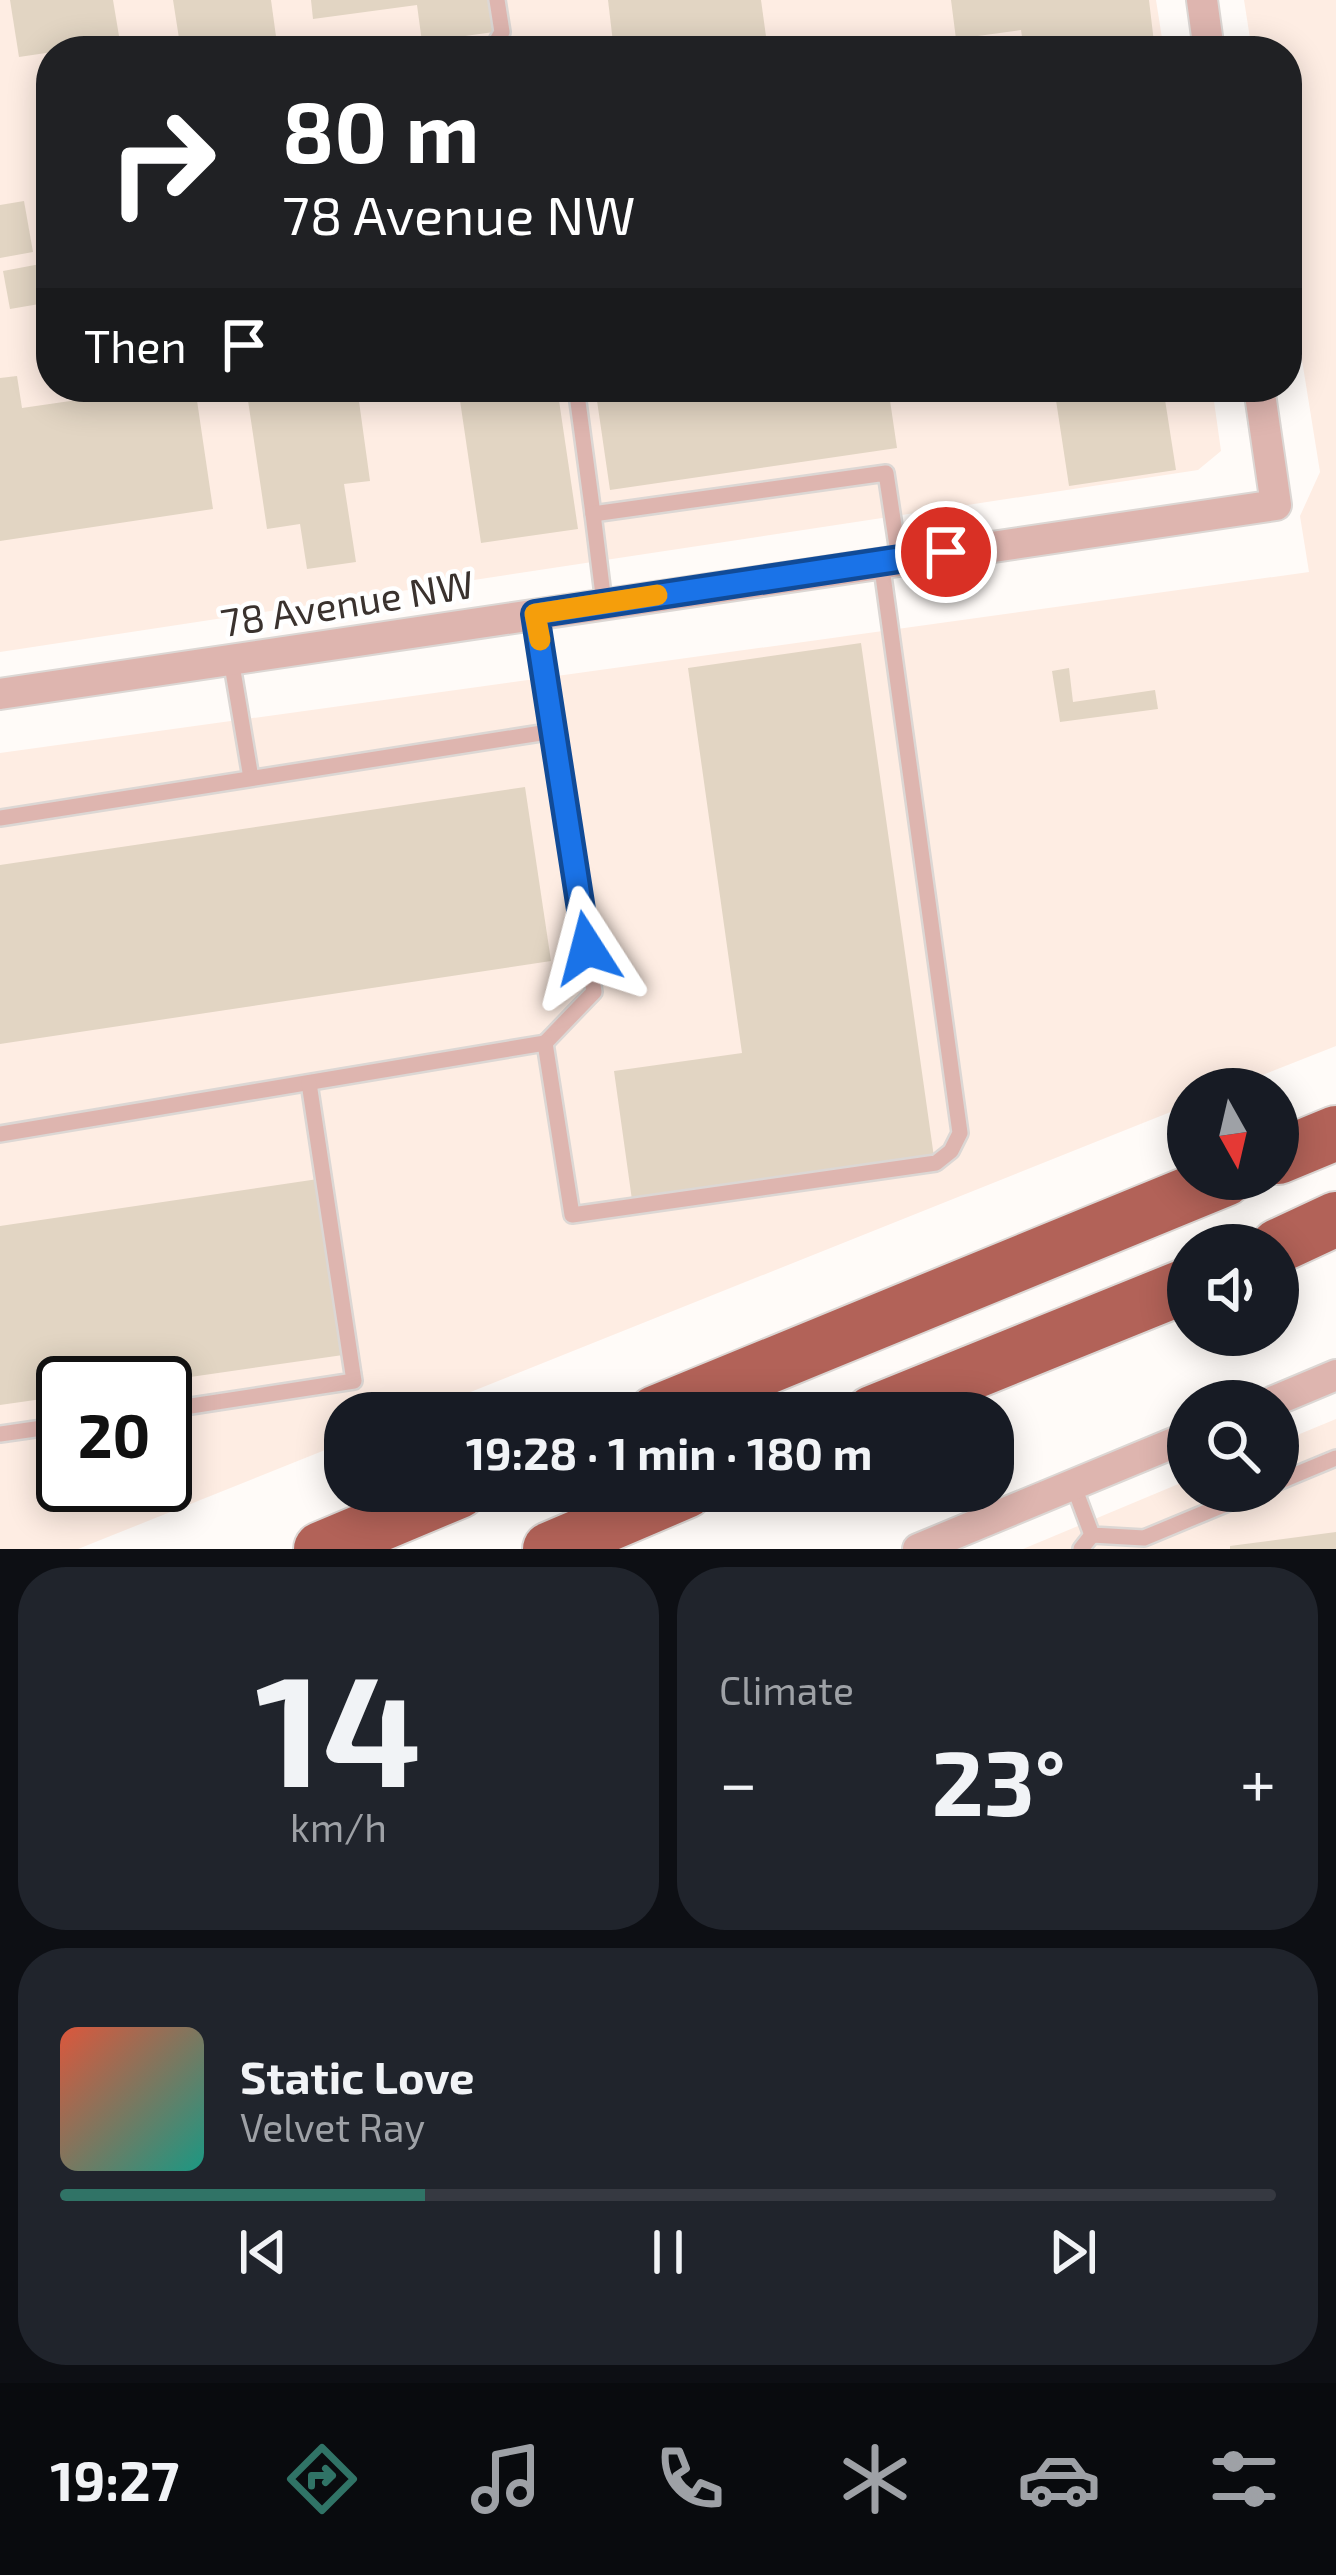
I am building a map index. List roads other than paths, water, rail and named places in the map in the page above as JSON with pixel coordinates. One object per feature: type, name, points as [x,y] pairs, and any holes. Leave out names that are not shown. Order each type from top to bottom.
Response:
[{"type":"highway","points":[[1299,1148],[1336,1133]]},
{"type":"highway","points":[[707,1392],[1174,1200]]},
{"type":"highway","points":[[1299,1237],[1336,1220]]},
{"type":"highway","points":[[924,1392],[1167,1294]]},
{"type":"highway","points":[[320,1549],[409,1512]]},
{"type":"highway","points":[[550,1549],[637,1512]]},
{"type":"street","points":[[1202,0],[1207,36]]},
{"type":"street","name":"78 Avenue NW","points":[[0,694],[1276,505],[1260,402]]},
{"type":"street","points":[[1299,1391],[1336,1375]]},
{"type":"street","points":[[918,1549],[1167,1446]]},
{"type":"lane","points":[[497,0],[500,36]]},
{"type":"lane","points":[[578,402],[604,603]]},
{"type":"lane","points":[[545,1043],[572,1215],[936,1163],[951,1151],[960,1133],[890,560],[886,473],[593,514]]},
{"type":"lane","points":[[0,1134],[545,1043],[594,992],[535,614]]},
{"type":"lane","points":[[231,659],[251,778]]},
{"type":"lane","points":[[0,818],[554,731]]},
{"type":"lane","points":[[192,1405],[354,1381],[309,1083]]},
{"type":"lane","points":[[0,1435],[36,1429]]},
{"type":"lane","points":[[1299,1473],[1336,1458]]},
{"type":"lane","points":[[1073,1484],[1087,1542],[1144,1538],[1207,1512]]}]
